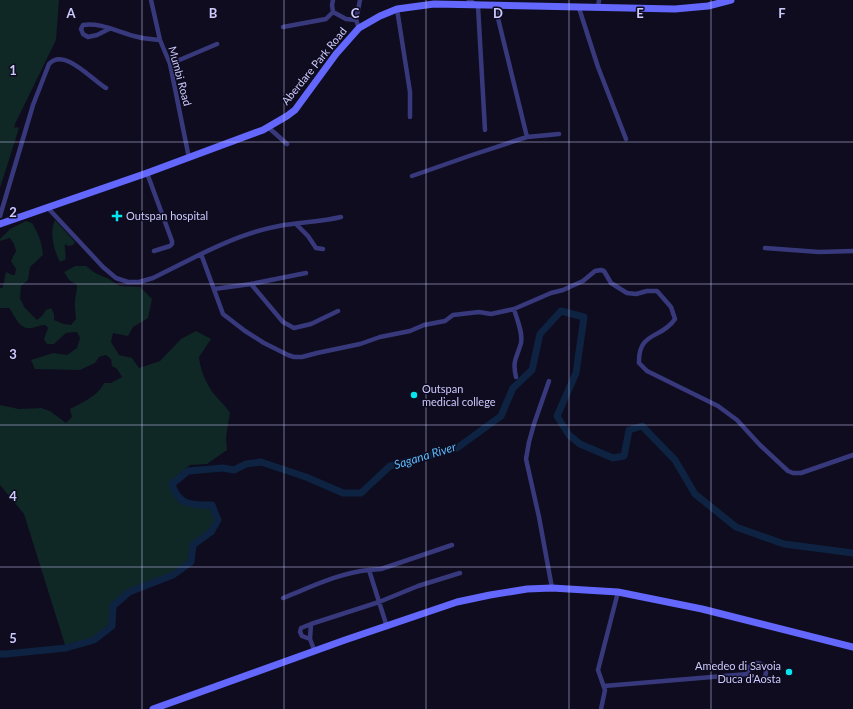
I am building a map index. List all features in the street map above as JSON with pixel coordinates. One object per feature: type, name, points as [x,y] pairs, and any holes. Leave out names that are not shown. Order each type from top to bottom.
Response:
[{"type":"street","name":"Mumbi Road","points":[[151,0],[160,40],[170,64],[189,158]]},
{"type":"street","points":[[333,0],[333,12]]},
{"type":"street","points":[[360,0],[356,20],[360,28]]},
{"type":"street","points":[[469,0],[478,6],[485,130]]},
{"type":"street","points":[[598,8],[599,0]]},
{"type":"street","name":"Aberdare Park Road","points":[[0,224],[189,158],[268,127],[295,110],[340,49],[360,28],[380,16],[398,9],[434,4],[478,6],[544,3],[579,8],[690,8],[731,0]]},
{"type":"street","points":[[498,4],[527,137]]},
{"type":"street","points":[[579,8],[598,67],[626,139]]},
{"type":"street","points":[[398,9],[410,92],[410,117]]},
{"type":"street","points":[[333,12],[346,19],[356,20]]},
{"type":"street","points":[[283,27],[326,18],[333,12]]},
{"type":"street","points":[[109,28],[97,35],[88,37],[83,34],[81,29],[83,25],[90,24],[109,28],[138,37],[160,40]]},
{"type":"street","points":[[170,64],[217,44]]},
{"type":"street","points":[[0,216],[33,105],[48,64],[52,60],[67,60],[106,88]]},
{"type":"street","points":[[268,127],[287,144]]},
{"type":"street","points":[[412,176],[527,137],[559,134]]},
{"type":"street","points":[[147,173],[172,241],[170,246],[154,251]]},
{"type":"street","points":[[47,207],[103,267],[116,278],[128,282],[139,282],[153,278],[243,235],[267,229],[331,220],[341,217]]},
{"type":"street","points":[[296,224],[308,236],[316,248],[323,249]]},
{"type":"street","points":[[765,248],[819,252],[853,251]]},
{"type":"street","points":[[201,254],[223,314],[264,343],[294,357],[302,357],[410,331],[424,325],[445,321],[453,315],[479,312],[491,314],[514,309],[551,293],[563,290],[582,281],[595,271],[601,270],[604,271],[611,283],[627,293],[636,294],[647,291],[657,292],[671,307],[675,319],[671,325],[654,334],[641,347],[639,352],[639,363],[647,371],[718,406],[737,420],[760,446],[788,471],[800,473],[853,455]]},
{"type":"street","points":[[214,289],[252,284],[306,272]]},
{"type":"street","points":[[252,284],[283,322],[294,328],[311,324],[338,311]]},
{"type":"street","points":[[514,309],[521,337],[521,343],[515,359],[514,368],[516,377]]},
{"type":"street","points":[[549,381],[534,424],[526,459],[539,517],[552,588]]},
{"type":"street","points":[[283,598],[334,578],[388,566],[452,545]]},
{"type":"street","points":[[369,570],[387,627]]},
{"type":"street","points":[[310,639],[302,636],[300,632],[301,628],[379,602],[418,586],[460,573]]},
{"type":"street","points":[[153,709],[437,609],[472,598],[527,589],[552,588],[618,592],[702,609],[853,646]]},
{"type":"street","points":[[601,709],[605,694],[604,686],[598,670],[618,592]]},
{"type":"street","points":[[311,624],[310,639],[315,652]]},
{"type":"street","points":[[604,686],[748,674]]},
{"type":"green space","points":[[0,0],[59,0],[56,40],[15,124],[14,129],[16,127],[19,128],[0,188]]},
{"type":"green space","points":[[55,220],[75,242],[73,245],[68,246],[65,244],[65,260],[60,262],[52,236]]},
{"type":"green space","points":[[26,221],[32,223],[36,230],[41,242],[43,255],[30,267],[28,280],[21,286],[20,299],[24,307],[37,320],[46,310],[51,308],[54,314],[54,320],[71,325],[76,319],[75,304],[77,285],[69,280],[64,272],[75,266],[86,266],[95,273],[109,279],[119,286],[140,287],[152,299],[148,318],[133,327],[128,336],[113,333],[111,342],[119,355],[132,358],[139,368],[160,361],[181,339],[196,331],[211,339],[199,357],[201,366],[210,389],[230,413],[226,437],[227,450],[207,464],[190,465],[177,476],[172,484],[178,497],[187,503],[212,505],[218,520],[211,532],[193,545],[191,562],[173,575],[129,592],[113,606],[112,626],[94,640],[66,648],[24,514],[0,485],[0,405],[19,409],[41,408],[50,411],[66,423],[72,417],[70,409],[94,395],[104,383],[111,383],[122,377],[117,369],[112,366],[111,359],[106,355],[99,357],[95,363],[80,370],[35,369],[31,360],[53,353],[67,355],[77,348],[80,338],[77,332],[66,333],[54,344],[47,344],[44,339],[48,328],[45,325],[32,328],[24,327],[18,322],[9,308],[0,308],[0,288],[3,286],[6,272],[15,275],[16,269],[11,261],[16,251],[10,238],[0,241],[0,239],[10,229]]},
{"type":"waterway","name":"Sagana River","points":[[0,654],[66,648],[94,640],[112,626],[113,606],[129,592],[173,575],[191,562],[193,545],[211,532],[218,520],[212,505],[187,503],[178,497],[172,484],[188,471],[223,468],[234,470],[246,464],[261,462],[306,477],[343,493],[361,493],[390,466],[457,448],[501,416],[513,388],[532,370],[540,334],[561,311],[584,317],[576,373],[557,416],[569,435],[580,444],[613,458],[624,456],[629,430],[642,426],[675,460],[695,494],[736,527],[784,544],[853,553]]},
{"type":"place","name":"Outspan hospital","points":[[117,216]]},
{"type":"place","name":"Outspan medical college","points":[[414,395]]},
{"type":"place","name":"Amedeo di Savoia Duca d’Aosta","points":[[789,672]]}]
